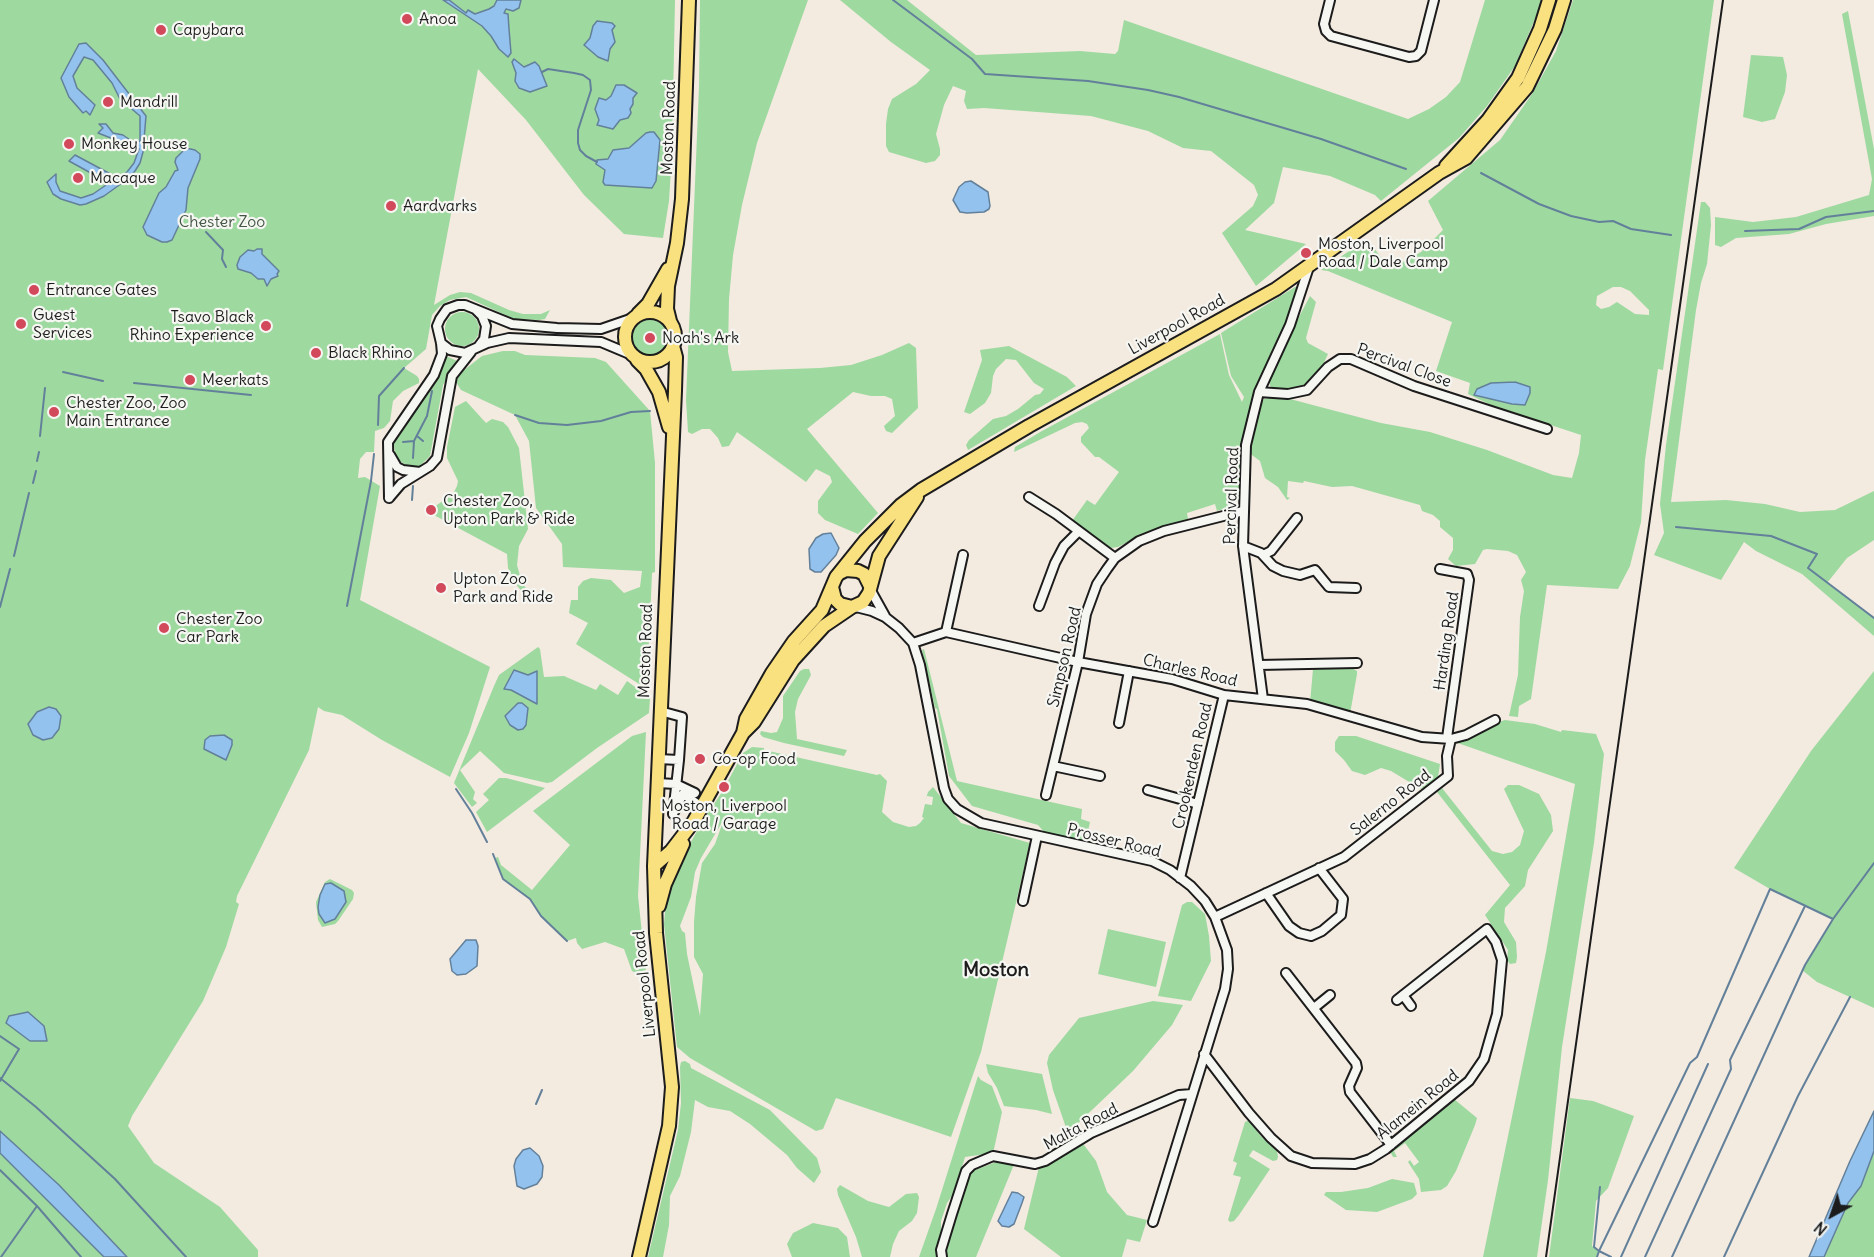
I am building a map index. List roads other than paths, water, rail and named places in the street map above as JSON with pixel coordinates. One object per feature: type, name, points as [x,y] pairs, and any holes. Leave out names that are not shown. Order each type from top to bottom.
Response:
[{"type":"highway","name":"Moston Road","points":[[670,321],[668,297],[682,199],[689,0]]},
{"type":"highway","name":"Liverpool Road","points":[[1439,173],[1488,120],[1518,78],[1550,0]]},
{"type":"highway","name":"Liverpool Road","points":[[840,573],[877,528],[921,490],[1091,391],[1276,290],[1439,173],[1466,158],[1527,87],[1555,29],[1564,0]]},
{"type":"highway","name":"Moston Road","points":[[635,316],[653,296],[674,257]]},
{"type":"highway","points":[[655,312],[670,321],[675,334],[674,346],[670,352],[659,360],[647,362],[634,357],[627,349],[624,334],[635,316],[655,312]]},
{"type":"highway","name":"Moston Road","points":[[654,866],[673,437],[676,357],[674,346]]},
{"type":"highway","name":"Moston Road","points":[[634,357],[646,369],[659,392],[673,437]]},
{"type":"highway","name":"Liverpool Road","points":[[870,587],[879,556],[921,490]]},
{"type":"highway","points":[[656,925],[665,884],[694,821],[743,732],[746,718],[772,673],[794,641],[822,610],[833,581],[840,573],[846,570],[864,574],[870,587],[863,602],[824,626],[802,649],[754,722],[743,732]]},
{"type":"highway","points":[[832,587],[835,599],[846,606],[853,607]]},
{"type":"highway","points":[[654,866],[671,851],[694,821]]},
{"type":"highway","name":"Liverpool Road","points":[[639,1257],[669,1126],[672,1087],[656,925],[654,866]]},
{"type":"street","points":[[1330,0],[1324,24],[1331,36],[1409,57],[1416,56],[1420,51],[1434,0]]},
{"type":"street","name":"Percival Road","points":[[1263,699],[1243,546],[1246,445],[1259,392],[1290,325],[1309,267]]},
{"type":"street","points":[[473,308],[482,316],[486,326],[484,339],[452,376],[437,458],[430,466],[401,484],[389,498],[388,442],[434,375],[441,354],[437,326],[444,312],[458,305],[473,308],[512,324],[602,329],[635,316]]},
{"type":"street","points":[[441,343],[454,352],[474,350],[487,343],[510,338],[601,342],[634,357]]},
{"type":"street","name":"Percival Close","points":[[1259,392],[1288,394],[1307,390],[1328,367],[1340,359],[1351,359],[1414,386],[1547,429]]},
{"type":"street","points":[[387,448],[397,466],[403,470],[420,472]]},
{"type":"street","points":[[1029,497],[1056,513],[1115,558]]},
{"type":"street","name":"Simpson Road","points":[[1046,795],[1078,662],[1086,614],[1097,584],[1115,558],[1139,541],[1164,531],[1243,511]]},
{"type":"street","points":[[1263,555],[1271,551],[1297,518]]},
{"type":"street","points":[[1039,606],[1055,563],[1064,546],[1078,532]]},
{"type":"street","points":[[1243,546],[1263,555],[1273,566],[1283,572],[1300,575],[1315,570],[1329,586],[1356,588]]},
{"type":"street","points":[[913,643],[946,632],[963,555]]},
{"type":"street","points":[[1307,574],[1309,564]]},
{"type":"street","name":"Harding Road","points":[[1440,569],[1467,574],[1468,580],[1449,739]]},
{"type":"street","name":"Prosser Road","points":[[870,587],[885,617]]},
{"type":"street","name":"Prosser Road","points":[[853,607],[872,611],[885,617],[913,643],[920,665],[944,788],[948,799],[962,813],[981,823],[1152,861],[1191,886],[1215,917],[1227,950],[1228,969],[1225,989],[1153,1222]]},
{"type":"street","name":"Charles Road","points":[[946,632],[1078,662],[1172,679],[1224,695],[1306,704],[1422,737],[1449,739],[1466,735],[1495,720]]},
{"type":"street","points":[[1259,665],[1357,663]]},
{"type":"street","points":[[1119,723],[1129,671]]},
{"type":"street","name":"Crookenden Road","points":[[1180,878],[1224,695]]},
{"type":"street","points":[[660,711],[682,717],[673,814],[683,794],[702,807]]},
{"type":"street","name":"Salerno Road","points":[[1215,917],[1344,857],[1448,776],[1449,739]]},
{"type":"street","points":[[658,759],[679,760]]},
{"type":"street","points":[[1053,766],[1100,776]]},
{"type":"street","points":[[657,783],[676,784],[695,793]]},
{"type":"street","points":[[1148,790],[1198,804]]},
{"type":"street","points":[[1023,902],[1037,836]]},
{"type":"street","points":[[1266,893],[1288,926],[1299,933],[1311,936],[1322,931],[1341,915],[1343,899],[1319,868]]},
{"type":"street","name":"Alamein Road","points":[[1204,1054],[1249,1113],[1292,1156],[1312,1163],[1355,1164],[1370,1159],[1391,1145],[1469,1081],[1484,1059],[1497,1014],[1502,960],[1496,942],[1487,929],[1400,998],[1411,1006]]},
{"type":"street","points":[[1287,973],[1356,1062],[1357,1068],[1349,1086],[1350,1092],[1391,1145]]},
{"type":"street","points":[[1314,1008],[1330,995]]},
{"type":"street","name":"Malta Road","points":[[942,1257],[941,1250],[966,1171],[972,1165],[993,1156],[1035,1164],[1045,1161],[1091,1133],[1179,1095],[1192,1094]]},
{"type":"water","points":[[443,0],[449,0],[466,13],[468,10],[475,14],[494,6],[497,0],[521,0],[519,8],[513,11],[506,9],[504,13],[508,14],[511,53],[508,57],[482,26]]},
{"type":"water","points":[[597,21],[612,23],[615,26],[612,30],[615,42],[610,49],[608,61],[598,57],[584,45],[590,38]]},
{"type":"water","points":[[86,43],[103,60],[146,116],[143,152],[135,171],[104,196],[80,205],[53,194],[47,182],[56,174],[56,182],[60,191],[81,198],[93,194],[109,183],[69,161],[75,155],[118,178],[134,163],[139,149],[98,133],[103,128],[99,124],[106,124],[113,133],[123,135],[133,142],[140,141],[140,116],[120,99],[112,83],[93,60],[84,57],[73,76],[77,88],[95,105],[90,115],[86,111],[83,113],[69,97],[61,78],[79,44]]},
{"type":"water","points":[[514,59],[524,67],[535,62],[547,86],[530,92],[519,88],[515,81],[516,73],[512,62]]},
{"type":"water","points":[[616,85],[624,85],[637,93],[633,98],[631,113],[628,118],[620,120],[613,129],[597,125],[599,120],[595,109],[599,98],[606,100],[611,96]]},
{"type":"water","points":[[650,132],[654,132],[660,140],[656,181],[652,188],[605,185],[603,182],[605,170],[596,164],[597,160],[608,159],[613,150],[629,148]]},
{"type":"water","points":[[186,148],[195,150],[200,154],[200,159],[188,188],[186,210],[172,240],[162,242],[147,235],[143,227],[159,193],[178,170],[176,158]]},
{"type":"water","points":[[971,181],[988,192],[990,206],[984,212],[960,212],[953,200],[959,187]]},
{"type":"water","points":[[262,249],[262,254],[279,271],[278,276],[271,279],[267,286],[264,279],[258,279],[251,273],[238,269],[240,257],[248,250]]},
{"type":"water","points":[[1515,382],[1530,387],[1525,405],[1474,395],[1477,389],[1491,383]]},
{"type":"water","points":[[831,533],[839,548],[821,572],[815,572],[810,569],[809,549],[816,538]]},
{"type":"water","points":[[514,670],[528,675],[537,671],[537,704],[511,690],[504,689]]},
{"type":"water","points":[[518,703],[528,708],[526,725],[523,729],[518,730],[510,725],[505,716]]},
{"type":"water","points":[[49,707],[56,709],[61,716],[59,729],[52,738],[43,740],[33,735],[28,724],[37,712]]},
{"type":"water","points":[[224,735],[232,740],[226,760],[204,749],[205,740],[210,736]]},
{"type":"water","points":[[331,883],[344,891],[346,902],[335,919],[325,923],[319,914],[318,907],[325,884]]},
{"type":"water","points":[[466,940],[476,940],[477,966],[466,974],[457,975],[452,971],[450,959]]},
{"type":"water","points":[[28,1012],[44,1026],[47,1041],[30,1041],[6,1023],[9,1016]]},
{"type":"water","points":[[1874,1111],[1874,1151],[1861,1186],[1848,1203],[1824,1257],[1809,1257],[1850,1161]]},
{"type":"water","points":[[0,1131],[59,1185],[127,1257],[104,1257],[0,1153]]},
{"type":"water","points":[[530,1148],[539,1156],[543,1166],[542,1177],[537,1184],[524,1189],[517,1186],[514,1166],[523,1150]]},
{"type":"water","points":[[1012,1192],[1024,1197],[1014,1224],[1009,1227],[1002,1226],[998,1221]]},
{"type":"waterway","points":[[893,0],[972,59],[985,74],[1088,81],[1148,90],[1321,139],[1406,169]]},
{"type":"waterway","points":[[542,72],[548,69],[574,73],[590,80],[591,90],[578,130],[578,143],[580,150],[597,162]]},
{"type":"waterway","points":[[1481,173],[1539,204],[1571,216],[1599,222],[1613,221],[1631,229],[1671,235]]},
{"type":"waterway","points":[[1745,231],[1799,229],[1826,217],[1874,211]]},
{"type":"waterway","points":[[206,232],[223,250],[222,259],[226,267]]},
{"type":"waterway","points":[[378,425],[379,396],[404,368]]},
{"type":"waterway","points":[[63,372],[103,381]]},
{"type":"waterway","points":[[134,383],[251,395]]},
{"type":"waterway","points":[[40,436],[45,388]]},
{"type":"waterway","points":[[413,458],[414,441],[427,416],[432,391]]},
{"type":"waterway","points":[[515,415],[539,423],[567,425],[601,421],[631,412],[650,411]]},
{"type":"waterway","points":[[417,436],[423,441]]},
{"type":"waterway","points":[[403,442],[414,441]]},
{"type":"waterway","points":[[37,461],[39,452]]},
{"type":"waterway","points":[[347,606],[374,454]]},
{"type":"waterway","points":[[33,483],[36,471]]},
{"type":"waterway","points":[[412,500],[413,486]]},
{"type":"waterway","points":[[14,556],[29,493]]},
{"type":"waterway","points":[[1676,527],[1771,536],[1817,554],[1808,568],[1874,618]]},
{"type":"waterway","points":[[0,607],[10,569]]},
{"type":"waterway","points":[[456,789],[487,842]]},
{"type":"waterway","points":[[493,854],[503,879],[530,899],[541,916],[567,941]]},
{"type":"waterway","points":[[1672,1257],[1805,965],[1833,919],[1874,863]]},
{"type":"waterway","points":[[1611,1257],[1599,1251],[1690,1063],[1697,1057],[1770,889],[1833,919]]},
{"type":"waterway","points":[[1645,1257],[1731,1069],[1730,1060],[1805,906]]},
{"type":"waterway","points":[[1724,1257],[1798,1096],[1850,997]]},
{"type":"waterway","points":[[0,1036],[19,1049],[0,1081]]},
{"type":"waterway","points":[[1621,1257],[1708,1064]]},
{"type":"waterway","points":[[0,1078],[36,1107],[115,1179],[186,1257]]},
{"type":"waterway","points":[[536,1104],[542,1090]]},
{"type":"waterway","points":[[0,1170],[37,1206],[81,1257]]},
{"type":"waterway","points":[[1597,1257],[1599,1251],[1594,1247],[1600,1187]]},
{"type":"waterway","points":[[1,1257],[37,1206]]},
{"type":"railway","points":[[1546,1257],[1723,0]]},
{"type":"place","name":"Anoa","points":[[407,19]]},
{"type":"place","name":"Capybara","points":[[161,30]]},
{"type":"place","name":"Mandrill","points":[[108,102]]},
{"type":"place","name":"Monkey House","points":[[69,144]]},
{"type":"place","name":"Macaque","points":[[78,178]]},
{"type":"place","name":"Aardvarks","points":[[391,206]]},
{"type":"place","name":"Moston, Liverpool Road / Dale Camp","points":[[1306,253]]},
{"type":"place","name":"Entrance Gates","points":[[34,290]]},
{"type":"place","name":"Guest Services","points":[[21,324]]},
{"type":"place","name":"Tsavo Black Rhino Experience","points":[[266,326]]},
{"type":"place","name":"Noah's Ark","points":[[650,338]]},
{"type":"place","name":"Black Rhino","points":[[316,353]]},
{"type":"place","name":"Meerkats","points":[[190,380]]},
{"type":"place","name":"Chester Zoo, Zoo Main Entrance","points":[[54,412]]},
{"type":"place","name":"Chester Zoo, Upton Park & Ride","points":[[431,510]]},
{"type":"place","name":"Upton Zoo Park and Ride","points":[[441,588]]},
{"type":"place","name":"Chester Zoo Car Park","points":[[164,628]]},
{"type":"place","name":"Co-op Food","points":[[700,759]]},
{"type":"place","name":"Moston, Liverpool Road / Garage","points":[[724,787]]},
{"type":"district","name":"Moston","points":[[996,970]]},
{"type":"park label","name":"Chester Zoo","points":[[222,222]]}]
